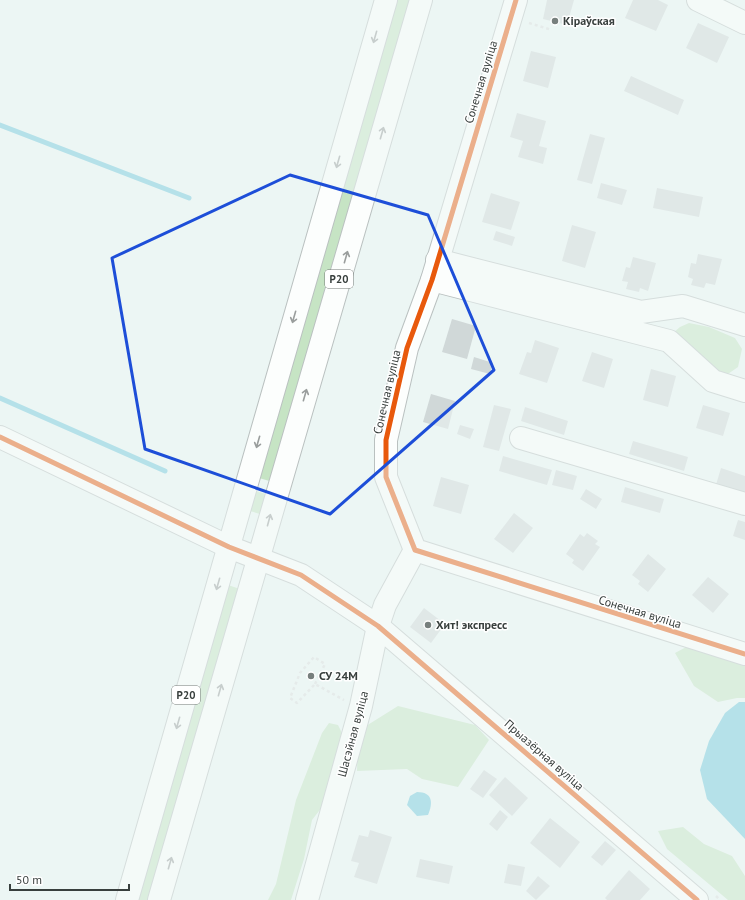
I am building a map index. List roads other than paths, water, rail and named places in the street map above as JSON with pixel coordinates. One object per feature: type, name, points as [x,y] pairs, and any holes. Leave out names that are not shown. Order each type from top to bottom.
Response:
[{"type":"street","name":"Р20","points":[[127,900],[386,0]]},
{"type":"street","name":"Р20","points":[[159,900],[422,0]]},
{"type":"street","points":[[698,0],[745,23]]},
{"type":"street","name":"Сонечная вуліца","points":[[514,9],[434,270],[407,348],[386,440],[386,477],[415,550],[745,654]]},
{"type":"street","points":[[434,270],[639,322],[669,341],[713,381],[745,391]]},
{"type":"street","points":[[639,322],[683,306],[745,324]]},
{"type":"street","name":"Прыазёрная вуліца","points":[[0,437],[229,547],[301,574],[378,626],[697,900]]},
{"type":"street","points":[[521,438],[745,504]]},
{"type":"street","name":"Шасэйная вуліца","points":[[307,900],[361,706],[378,626],[385,604],[415,550]]},
{"type":"water","points":[[739,702],[745,702],[745,839],[707,799],[700,770],[709,741],[725,713]]},
{"type":"water","points":[[417,792],[422,792],[429,796],[431,806],[428,815],[417,816],[407,805],[410,796]]},
{"type":"waterway","points":[[0,125],[189,198]]},
{"type":"waterway","points":[[0,398],[165,471]]},
{"type":"place","name":"Кіраўская","points":[[555,21]]},
{"type":"place","name":"Хит! экспресс","points":[[428,625]]},
{"type":"place","name":"СУ 24М","points":[[311,676]]}]
